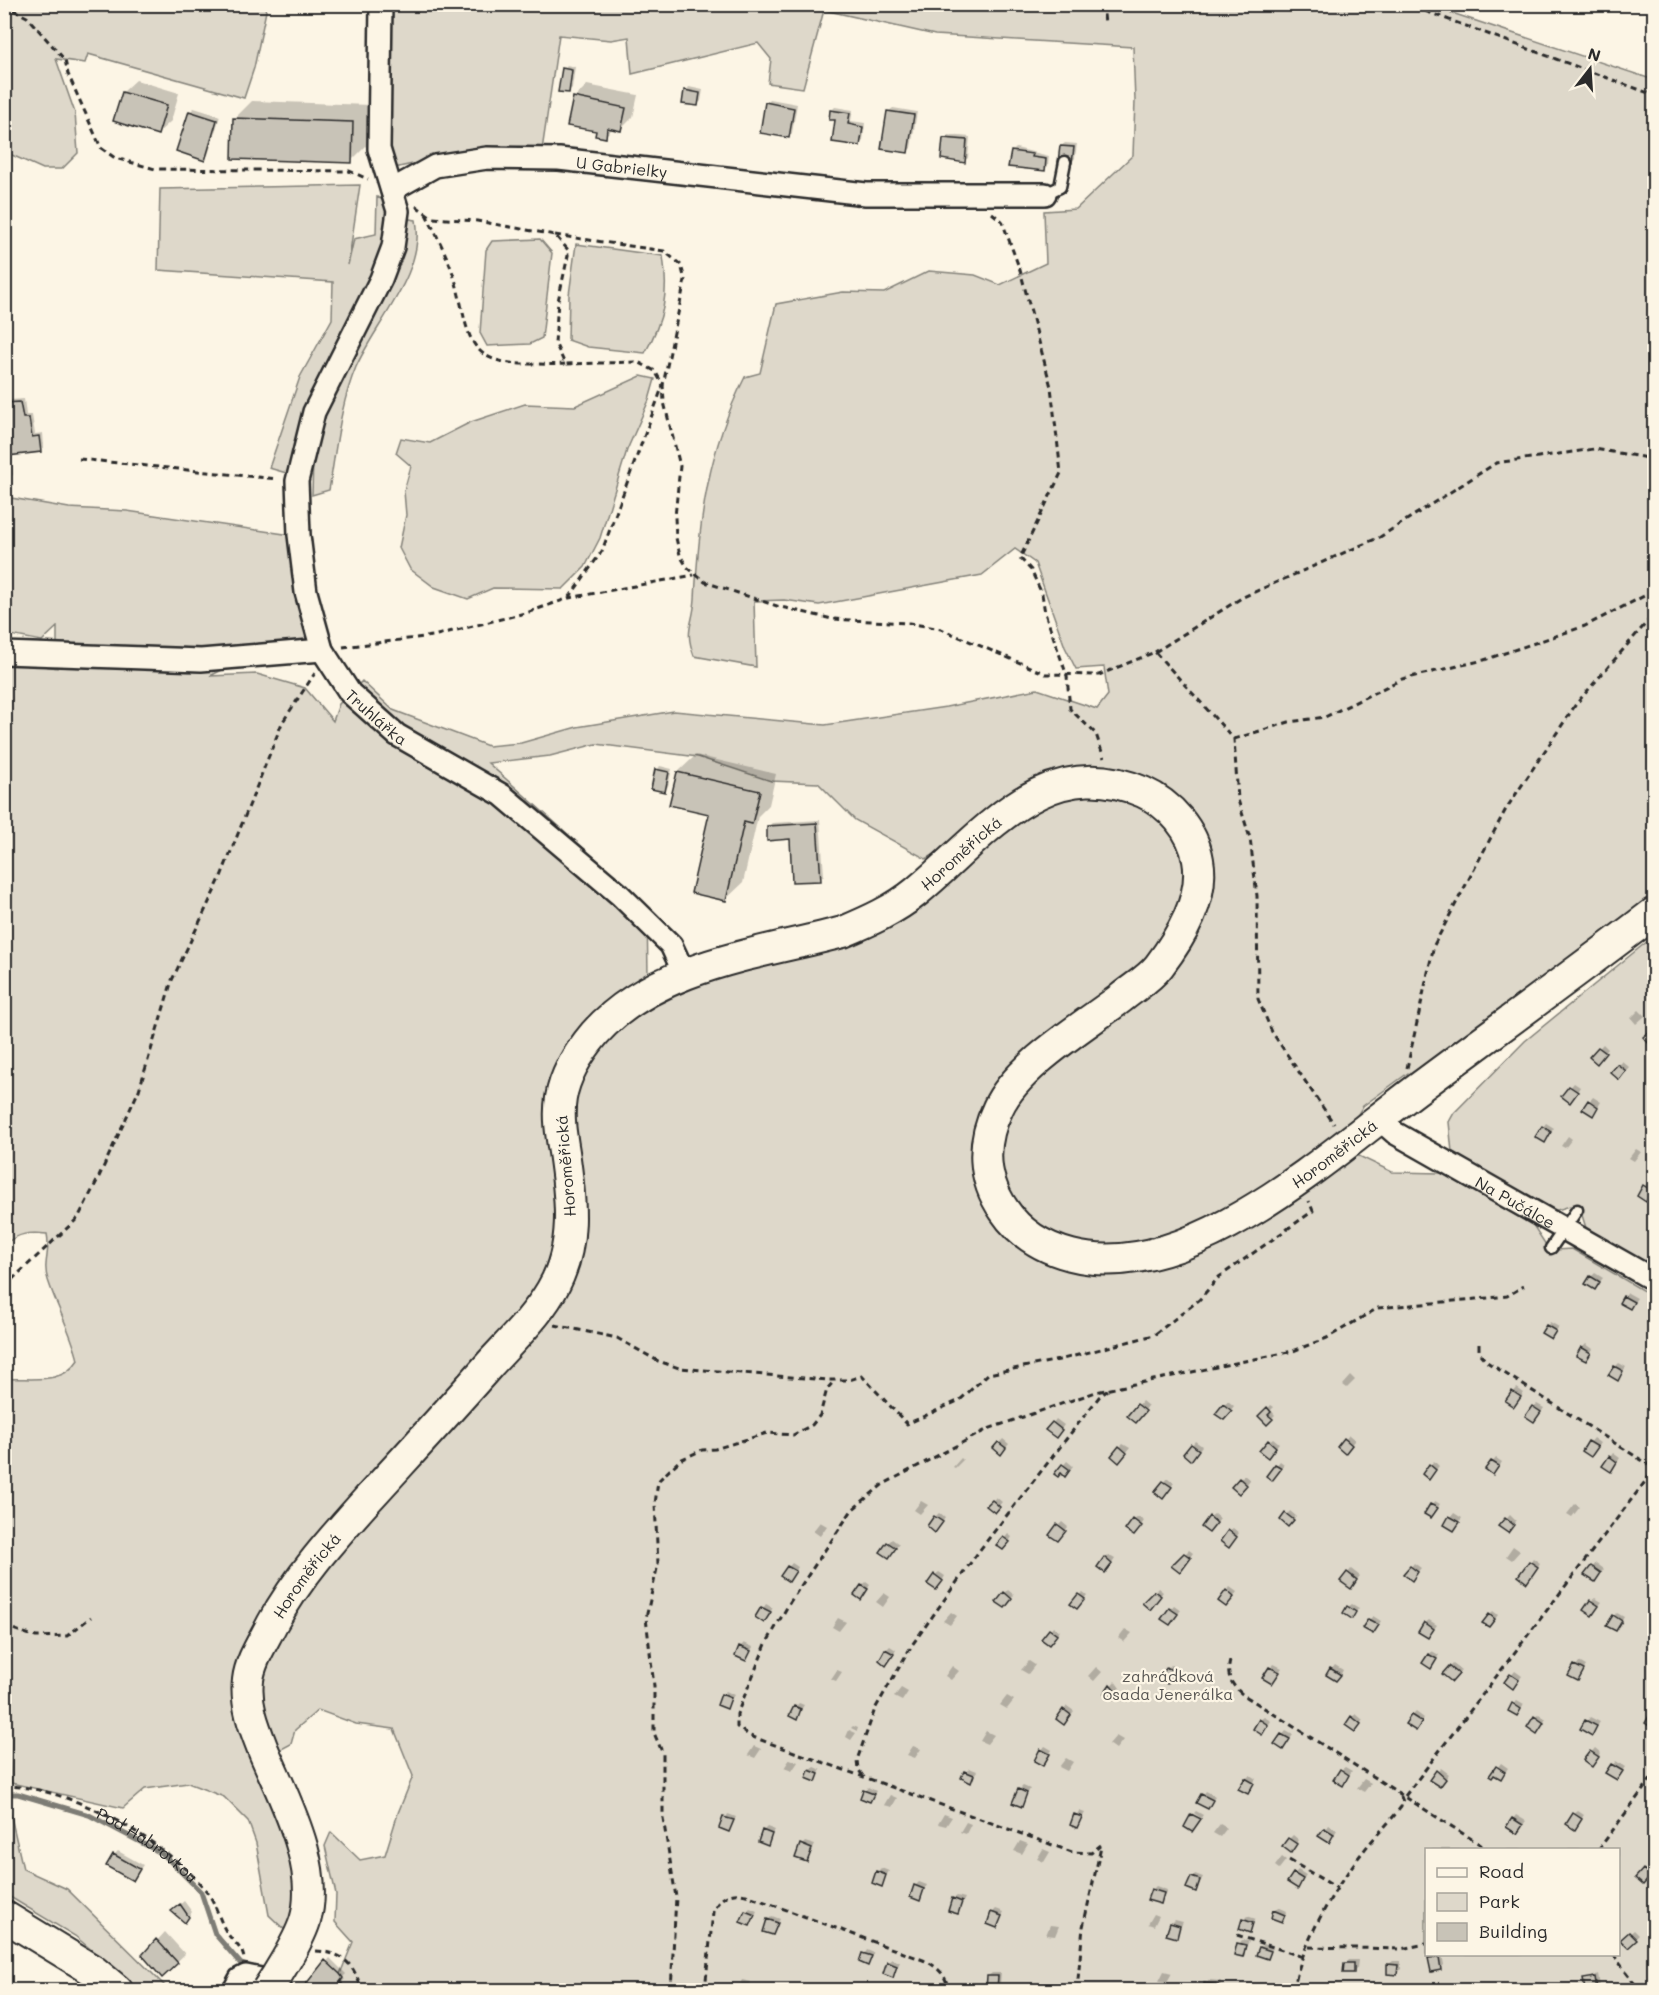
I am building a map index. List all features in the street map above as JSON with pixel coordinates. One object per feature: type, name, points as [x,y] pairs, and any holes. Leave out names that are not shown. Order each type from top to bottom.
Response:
[{"type":"main road","name":"Horoměřická","points":[[275,1985],[305,1922],[309,1905],[309,1876],[284,1799],[248,1708],[248,1678],[258,1652],[280,1611],[320,1553],[550,1294],[562,1271],[569,1240],[570,1198],[559,1123],[560,1100],[566,1076],[587,1043],[616,1011],[654,987],[684,973],[843,932],[868,922],[914,893],[999,817],[1034,794],[1058,785],[1107,781],[1155,797],[1187,830],[1197,851],[1200,872],[1198,892],[1175,943],[1155,972],[1028,1068],[1000,1102],[986,1137],[985,1152],[990,1180],[1004,1210],[1026,1235],[1062,1253],[1085,1259],[1110,1260],[1145,1255],[1180,1245],[1257,1208],[1654,913]]},
{"type":"main road","points":[[4,1916],[94,1971],[117,1990]]},
{"type":"street","points":[[381,4],[379,149],[392,190]]},
{"type":"street","name":"U Gabrielky","points":[[392,190],[435,166],[487,158],[559,159],[866,194],[1045,194]]},
{"type":"street","name":"Truhlářka","points":[[392,190],[398,211],[393,247],[381,279],[314,412],[297,481],[299,535],[306,592],[322,650],[350,693],[397,735],[502,795],[620,896],[670,945],[684,973]]},
{"type":"street","points":[[4,653],[201,660],[322,650]]},
{"type":"street","name":"Na Pučálce","points":[[1379,1119],[1395,1133],[1654,1280]]},
{"type":"street","points":[[234,1990],[240,1979],[246,1976],[266,1980],[275,1985]]},
{"type":"lane","points":[[1045,194],[1060,187],[1065,162]]},
{"type":"lane","points":[[1551,1248],[1576,1210]]},
{"type":"path","points":[[1103,4],[1105,24]]},
{"type":"path","points":[[1406,4],[1654,95]]},
{"type":"path","points":[[4,5],[27,17],[65,60],[68,74],[101,148],[115,159],[155,169],[349,171],[392,190],[433,218],[477,221],[555,235],[664,250],[681,265],[685,280],[663,385],[602,551],[569,598]]},
{"type":"path","points":[[966,195],[1002,221],[1020,270],[1051,387],[1061,473],[1020,558],[1030,570],[1042,594],[1045,613],[1067,676],[1070,709],[1096,734],[1107,769],[1107,781]]},
{"type":"path","points":[[425,212],[455,282],[460,309],[478,351],[493,361],[514,365],[638,362],[655,371],[663,385],[664,402],[680,466],[675,517],[676,538],[680,555],[694,575],[705,582],[747,597],[832,619],[909,624],[941,629],[981,644],[1025,667],[1067,676],[1100,675],[1155,652],[1243,597],[1380,537],[1496,463],[1594,449],[1654,459]]},
{"type":"path","points":[[555,235],[569,251],[558,301],[555,343],[565,364]]},
{"type":"path","points":[[79,459],[297,481]]},
{"type":"path","points":[[4,1287],[78,1218],[98,1181],[139,1090],[172,980],[220,879],[282,723],[317,670],[322,650],[433,636],[528,612],[569,598],[694,575]]},
{"type":"path","points":[[1234,739],[1289,722],[1325,717],[1402,679],[1484,660],[1585,626],[1654,591]]},
{"type":"path","points":[[1405,1078],[1434,945],[1506,809],[1576,704],[1654,614]]},
{"type":"path","points":[[1155,652],[1234,739],[1238,800],[1250,838],[1257,896],[1258,999],[1272,1032],[1347,1143]]},
{"type":"path","points":[[530,1318],[617,1338],[628,1347],[679,1368],[835,1380],[849,1380],[862,1376],[907,1424],[960,1400],[988,1374],[1059,1360],[1154,1335],[1199,1300],[1219,1277],[1313,1211],[1306,1193]]},
{"type":"path","points":[[1077,1990],[1084,1919],[1101,1845],[1091,1853],[1072,1852],[750,1736],[737,1727],[737,1713],[758,1664],[790,1602],[852,1510],[871,1492],[988,1430],[1114,1387],[1293,1351],[1327,1338],[1378,1308],[1507,1296],[1524,1286]]},
{"type":"path","points":[[1405,1796],[1654,1469],[1487,1362],[1479,1353],[1479,1344]]},
{"type":"path","points":[[671,1990],[676,1897],[663,1818],[663,1754],[654,1732],[654,1686],[646,1618],[658,1564],[655,1504],[658,1481],[680,1460],[702,1449],[715,1449],[767,1433],[793,1435],[812,1425],[820,1415],[827,1389],[835,1380]]},
{"type":"path","points":[[864,1777],[858,1769],[857,1760],[875,1709],[912,1645],[979,1551],[1092,1406],[1103,1394],[1114,1387]]},
{"type":"path","points":[[4,1626],[36,1637],[67,1636],[91,1617]]},
{"type":"path","points":[[1230,1661],[1228,1670],[1231,1683],[1242,1694],[1487,1848]]},
{"type":"path","points":[[1600,1848],[1654,1775]]},
{"type":"path","name":"Pod Habrovkou","points":[[4,1786],[19,1786],[82,1804],[113,1817],[166,1853],[205,1888],[226,1932],[244,1953],[245,1962]]},
{"type":"path","points":[[1294,1990],[1303,1957],[1338,1888],[1361,1854],[1401,1807],[1402,1797],[1398,1792]]},
{"type":"path","points":[[1289,1860],[1338,1888]]},
{"type":"path","points":[[705,1990],[713,1912],[723,1898],[739,1894],[932,1964],[945,1977],[948,1990]]},
{"type":"path","points":[[1237,1935],[1303,1957]]},
{"type":"path","points":[[1308,1947],[1401,1949],[1425,1944]]},
{"type":"path","points":[[306,1951],[338,1953],[354,1969],[362,1990]]},
{"type":"path","points":[[1614,1956],[1639,1990]]},
{"type":"path","points":[[1644,1990],[1654,1982]]},
{"type":"green space","points":[[5,4],[264,4],[266,11],[254,68],[244,98],[88,54],[85,63],[56,59],[75,113],[78,153],[62,169],[43,169],[5,152]]},
{"type":"green space","points":[[386,5],[1428,5],[1654,80],[1654,897],[1414,1075],[1408,1073],[1363,1106],[1355,1119],[1264,1187],[1230,1208],[1196,1225],[1161,1238],[1124,1244],[1087,1243],[1063,1237],[1041,1227],[1031,1220],[1015,1201],[1009,1190],[1001,1160],[1003,1132],[1016,1106],[1034,1082],[1058,1060],[1165,981],[1210,848],[1077,768],[1041,778],[1008,794],[951,843],[926,859],[855,820],[818,783],[771,781],[698,757],[596,744],[550,756],[488,763],[625,885],[647,912],[648,976],[584,1025],[557,1198],[553,1251],[539,1287],[246,1646],[267,1785],[292,1866],[294,1894],[287,1932],[269,1915],[256,1843],[248,1821],[224,1797],[188,1783],[145,1789],[123,1808],[11,1783],[12,1736],[4,1734],[5,1379],[55,1377],[63,1374],[78,1360],[46,1274],[47,1234],[24,1234],[5,1244],[5,661],[57,668],[57,627],[42,641],[5,634],[5,497],[69,508],[127,511],[291,535],[312,649],[240,661],[210,676],[257,674],[305,688],[333,721],[339,704],[362,681],[393,710],[488,746],[521,743],[577,727],[674,711],[825,725],[946,707],[1037,689],[1097,709],[1108,695],[1104,667],[1076,669],[1065,647],[1035,563],[1015,549],[982,575],[819,605],[784,600],[754,601],[756,667],[694,656],[689,633],[694,608],[703,512],[714,458],[732,404],[745,377],[760,373],[776,304],[843,292],[884,293],[929,271],[975,275],[1000,285],[1046,263],[1044,211],[1076,209],[1133,155],[1135,101],[1133,47],[935,35],[824,10],[803,88],[768,83],[771,59],[758,43],[632,74],[629,37],[611,40],[559,35],[542,150],[475,150],[390,169]]},
{"type":"green space","points":[[360,185],[348,265],[354,239],[376,234],[377,197],[390,203],[385,251],[290,474],[269,468],[300,377],[332,319],[333,282],[158,270],[160,189]]},
{"type":"green space","points":[[403,218],[416,220],[417,239],[414,258],[397,296],[356,367],[339,428],[329,490],[312,495],[313,459],[329,398]]},
{"type":"green space","points":[[540,239],[552,253],[542,338],[530,344],[487,346],[480,333],[486,250],[492,241]]},
{"type":"green space","points":[[576,244],[663,256],[665,294],[661,317],[645,353],[588,347],[568,340],[569,295]]},
{"type":"green space","points":[[641,376],[655,379],[649,400],[627,450],[600,538],[585,567],[563,589],[493,588],[468,599],[434,587],[410,569],[399,548],[406,515],[404,491],[411,466],[396,453],[401,438],[430,443],[471,422],[525,404],[575,406]]},
{"type":"green space","name":"zahrádková osada Jenerálka","points":[[1105,794],[1149,810],[1168,827],[1180,845],[1184,864],[1184,884],[1178,904],[1170,923],[1145,962],[979,1118],[972,1152],[1057,1265],[1083,1272],[1111,1273],[1355,1154],[1392,1172],[1442,1173],[1533,1225],[1546,1245],[1555,1250],[1572,1249],[1654,1297],[1654,1990],[336,1990],[342,1984],[340,1974],[353,1942],[335,1922],[336,1894],[325,1846],[331,1832],[360,1860],[385,1855],[413,1776],[394,1729],[356,1724],[318,1710],[295,1730],[291,1744],[278,1751],[261,1706],[261,1681],[270,1657],[291,1617],[330,1562],[540,1327],[574,1102],[579,1081],[591,1059],[625,1022],[689,985],[847,944],[1007,828],[1061,798]]},
{"type":"green space","points":[[1654,936],[1654,1268],[1586,1228],[1581,1212],[1570,1206],[1554,1211],[1452,1152],[1449,1122],[1454,1113],[1525,1041]]},
{"type":"green space","points":[[4,1799],[7,1799],[23,1869],[67,1889],[169,1990],[139,1990],[75,1936],[5,1894]]},
{"type":"building","points":[[562,68],[572,70],[569,93],[558,92]]},
{"type":"building","points":[[684,90],[700,93],[698,106],[682,104]]},
{"type":"building","points":[[122,92],[167,105],[158,135],[113,121]]},
{"type":"building","points":[[573,97],[626,108],[621,131],[607,128],[606,138],[595,136],[596,131],[567,126]]},
{"type":"building","points":[[765,102],[794,108],[789,138],[760,133]]},
{"type":"building","points":[[830,110],[850,113],[848,124],[863,127],[860,146],[832,142],[835,120],[829,120]]},
{"type":"building","points":[[189,111],[217,120],[205,161],[176,151]]},
{"type":"building","points":[[887,111],[914,115],[908,153],[881,149]]},
{"type":"building","points":[[233,118],[353,122],[352,163],[232,159]]},
{"type":"building","points":[[943,138],[967,140],[965,163],[941,159]]},
{"type":"building","points":[[1060,146],[1074,147],[1072,163],[1058,162]]},
{"type":"building","points":[[1011,151],[1033,154],[1032,157],[1046,159],[1045,171],[1008,167]]},
{"type":"building","points":[[20,402],[23,418],[29,418],[32,437],[39,436],[41,452],[8,456],[10,480],[4,480],[4,440],[9,440],[4,403]]},
{"type":"building","points":[[655,769],[669,772],[665,792],[651,789]]},
{"type":"building","points":[[677,772],[760,791],[752,824],[744,822],[726,901],[691,893],[709,814],[669,805]]},
{"type":"building","points":[[817,823],[821,881],[792,882],[790,839],[767,841],[767,826]]},
{"type":"building","points":[[1651,1030],[1654,1034],[1654,1043],[1651,1046],[1643,1037]]},
{"type":"building","points":[[1598,1047],[1606,1053],[1597,1064],[1589,1057]]},
{"type":"building","points":[[1617,1064],[1626,1071],[1619,1080],[1610,1072]]},
{"type":"building","points":[[1569,1086],[1578,1092],[1570,1103],[1561,1096]]},
{"type":"building","points":[[1588,1100],[1598,1107],[1593,1116],[1582,1109]]},
{"type":"building","points":[[1542,1126],[1551,1132],[1545,1143],[1535,1137]]},
{"type":"building","points":[[1643,1185],[1652,1191],[1646,1202],[1637,1196]]},
{"type":"building","points":[[1590,1276],[1600,1282],[1595,1290],[1585,1284]]},
{"type":"building","points":[[1623,1296],[1634,1302],[1630,1309],[1619,1303]]},
{"type":"building","points":[[1546,1325],[1556,1331],[1551,1339],[1541,1333]]},
{"type":"building","points":[[1581,1347],[1591,1353],[1586,1361],[1576,1356]]},
{"type":"building","points":[[1614,1366],[1623,1371],[1618,1381],[1608,1375]]},
{"type":"building","points":[[1512,1391],[1521,1397],[1514,1407],[1505,1401]]},
{"type":"building","points":[[1137,1404],[1146,1411],[1136,1423],[1127,1416]]},
{"type":"building","points":[[1223,1404],[1232,1411],[1224,1420],[1215,1414]]},
{"type":"building","points":[[1532,1406],[1541,1412],[1534,1422],[1525,1416]]},
{"type":"building","points":[[1267,1407],[1271,1412],[1268,1415],[1273,1419],[1267,1425],[1258,1416]]},
{"type":"building","points":[[1052,1422],[1062,1430],[1056,1438],[1045,1430]]},
{"type":"building","points":[[1344,1438],[1352,1445],[1345,1454],[1337,1447]]},
{"type":"building","points":[[1268,1440],[1276,1447],[1268,1458],[1259,1451]]},
{"type":"building","points":[[1588,1441],[1598,1447],[1591,1457],[1582,1451]]},
{"type":"building","points":[[998,1442],[1006,1448],[1001,1455],[993,1448]]},
{"type":"building","points":[[1191,1444],[1199,1450],[1191,1461],[1183,1454]]},
{"type":"building","points":[[1119,1446],[1127,1453],[1119,1463],[1111,1456]]},
{"type":"building","points":[[1609,1456],[1617,1462],[1611,1472],[1602,1466]]},
{"type":"building","points":[[1491,1461],[1499,1466],[1493,1475],[1485,1469]]},
{"type":"building","points":[[1062,1464],[1070,1470],[1065,1477],[1061,1473],[1058,1477],[1054,1474]]},
{"type":"building","points":[[1275,1464],[1282,1468],[1272,1481],[1266,1476]]},
{"type":"building","points":[[1429,1464],[1436,1470],[1429,1480],[1422,1474]]},
{"type":"building","points":[[1239,1478],[1247,1485],[1239,1494],[1231,1487]]},
{"type":"building","points":[[1163,1481],[1172,1487],[1163,1499],[1154,1492]]},
{"type":"building","points":[[992,1500],[1000,1507],[995,1513],[986,1506]]},
{"type":"building","points":[[1430,1504],[1438,1508],[1431,1518],[1424,1514]]},
{"type":"building","points":[[1285,1513],[1294,1520],[1288,1527],[1280,1520]]},
{"type":"building","points":[[934,1516],[943,1522],[935,1533],[927,1526]]},
{"type":"building","points":[[1209,1516],[1217,1523],[1209,1533],[1201,1527]]},
{"type":"building","points":[[1449,1516],[1460,1522],[1454,1531],[1444,1525]]},
{"type":"building","points":[[1505,1518],[1514,1525],[1508,1533],[1498,1526]]},
{"type":"building","points":[[1133,1519],[1142,1526],[1134,1536],[1125,1530]]},
{"type":"building","points":[[1057,1524],[1066,1531],[1058,1541],[1049,1535]]},
{"type":"building","points":[[1228,1530],[1237,1537],[1229,1548],[1220,1541]]},
{"type":"building","points":[[1003,1537],[1010,1542],[1003,1550],[996,1545]]},
{"type":"building","points":[[887,1542],[896,1548],[889,1558],[880,1552]]},
{"type":"building","points":[[1184,1553],[1191,1558],[1180,1573],[1171,1566]]},
{"type":"building","points":[[1104,1557],[1112,1564],[1105,1573],[1097,1567]]},
{"type":"building","points":[[1529,1561],[1538,1567],[1527,1583],[1518,1576]]},
{"type":"building","points":[[787,1566],[796,1571],[789,1582],[780,1576]]},
{"type":"building","points":[[1410,1566],[1418,1572],[1412,1581],[1403,1574]]},
{"type":"building","points":[[1591,1566],[1601,1573],[1595,1582],[1584,1575]]},
{"type":"building","points":[[1347,1572],[1357,1580],[1351,1589],[1340,1581]]},
{"type":"building","points":[[934,1574],[943,1581],[936,1590],[927,1584]]},
{"type":"building","points":[[861,1585],[868,1589],[861,1600],[854,1595]]},
{"type":"building","points":[[1226,1590],[1234,1597],[1226,1607],[1218,1601]]},
{"type":"building","points":[[1154,1591],[1161,1596],[1150,1610],[1142,1603]]},
{"type":"building","points":[[1004,1592],[1012,1599],[1005,1608],[996,1602]]},
{"type":"building","points":[[1078,1594],[1085,1599],[1077,1609],[1070,1604]]},
{"type":"building","points":[[1590,1600],[1599,1606],[1592,1616],[1583,1610]]},
{"type":"building","points":[[1347,1606],[1356,1612],[1352,1619],[1343,1613]]},
{"type":"building","points":[[761,1607],[771,1612],[764,1623],[755,1617]]},
{"type":"building","points":[[1169,1608],[1178,1614],[1170,1625],[1161,1619]]},
{"type":"building","points":[[1489,1614],[1495,1619],[1489,1627],[1482,1623]]},
{"type":"building","points":[[1613,1615],[1622,1621],[1616,1631],[1606,1626]]},
{"type":"building","points":[[1368,1619],[1379,1625],[1373,1634],[1362,1628]]},
{"type":"building","points":[[1424,1622],[1434,1629],[1428,1638],[1418,1632]]},
{"type":"building","points":[[1049,1629],[1057,1635],[1049,1645],[1041,1639]]},
{"type":"building","points":[[739,1646],[751,1651],[746,1661],[735,1656]]},
{"type":"building","points":[[885,1649],[894,1654],[886,1666],[879,1660]]},
{"type":"building","points":[[1428,1654],[1437,1659],[1431,1669],[1422,1663]]},
{"type":"building","points":[[1574,1665],[1584,1670],[1578,1681],[1568,1676]]},
{"type":"building","points":[[1449,1666],[1459,1674],[1452,1682],[1442,1674]]},
{"type":"building","points":[[1167,1667],[1175,1673],[1167,1684],[1159,1678]]},
{"type":"building","points":[[1269,1667],[1280,1672],[1272,1684],[1262,1678]]},
{"type":"building","points":[[1330,1668],[1341,1675],[1336,1681],[1326,1675]]},
{"type":"building","points":[[1510,1674],[1519,1680],[1513,1689],[1504,1682]]},
{"type":"building","points":[[1110,1684],[1117,1692],[1113,1699],[1104,1693]]},
{"type":"building","points":[[721,1694],[731,1698],[727,1709],[717,1705]]},
{"type":"building","points":[[1512,1703],[1521,1709],[1517,1716],[1508,1711]]},
{"type":"building","points":[[794,1706],[801,1709],[797,1720],[789,1716]]},
{"type":"building","points":[[1063,1709],[1071,1715],[1064,1725],[1056,1719]]},
{"type":"building","points":[[1652,1711],[1654,1713],[1654,1729],[1645,1723]]},
{"type":"building","points":[[1411,1715],[1422,1722],[1416,1731],[1405,1724]]},
{"type":"building","points":[[1351,1716],[1361,1724],[1355,1732],[1345,1725]]},
{"type":"building","points":[[1534,1716],[1544,1723],[1537,1734],[1527,1727]]},
{"type":"building","points":[[1259,1719],[1268,1725],[1262,1735],[1253,1729]]},
{"type":"building","points":[[1585,1720],[1597,1726],[1592,1736],[1580,1729]]},
{"type":"building","points":[[1281,1734],[1290,1739],[1283,1750],[1274,1744]]},
{"type":"building","points":[[1040,1749],[1050,1754],[1043,1766],[1034,1761]]},
{"type":"building","points":[[1590,1751],[1599,1757],[1592,1767],[1583,1760]]},
{"type":"building","points":[[1611,1764],[1623,1771],[1617,1780],[1605,1773]]},
{"type":"building","points":[[1496,1766],[1505,1772],[1501,1779],[1494,1775],[1492,1778],[1489,1776]]},
{"type":"building","points":[[1340,1769],[1349,1775],[1343,1786],[1333,1780]]},
{"type":"building","points":[[809,1770],[819,1774],[816,1782],[806,1778]]},
{"type":"building","points":[[1436,1770],[1446,1779],[1440,1787],[1429,1780]]},
{"type":"building","points":[[964,1771],[974,1775],[971,1783],[961,1778]]},
{"type":"building","points":[[1245,1778],[1254,1783],[1248,1794],[1238,1789]]},
{"type":"building","points":[[1018,1789],[1027,1793],[1022,1807],[1012,1803]]},
{"type":"building","points":[[863,1790],[874,1794],[870,1802],[860,1798]]},
{"type":"building","points":[[1201,1794],[1213,1800],[1208,1809],[1196,1803]]},
{"type":"building","points":[[1573,1813],[1582,1819],[1575,1830],[1566,1824]]},
{"type":"building","points":[[1074,1814],[1082,1817],[1077,1828],[1070,1825]]},
{"type":"building","points":[[1191,1814],[1201,1819],[1192,1832],[1184,1827]]},
{"type":"building","points":[[723,1817],[734,1820],[729,1832],[719,1828]]},
{"type":"building","points":[[1512,1818],[1523,1825],[1517,1834],[1506,1827]]},
{"type":"building","points":[[1324,1828],[1334,1834],[1329,1843],[1318,1836]]},
{"type":"building","points":[[762,1830],[772,1834],[768,1846],[758,1842]]},
{"type":"building","points":[[1288,1838],[1297,1844],[1291,1853],[1282,1846]]},
{"type":"building","points":[[800,1844],[812,1849],[807,1862],[795,1858]]},
{"type":"building","points":[[113,1854],[140,1869],[133,1881],[106,1866]]},
{"type":"building","points":[[1643,1869],[1651,1876],[1643,1885],[1635,1878]]},
{"type":"building","points":[[876,1871],[886,1875],[882,1887],[872,1883]]},
{"type":"building","points":[[1293,1873],[1303,1879],[1298,1889],[1287,1882]]},
{"type":"building","points":[[1191,1877],[1200,1880],[1196,1892],[1186,1888]]},
{"type":"building","points":[[914,1885],[924,1889],[920,1901],[910,1897]]},
{"type":"building","points":[[1151,1889],[1164,1893],[1161,1904],[1147,1900]]},
{"type":"building","points":[[952,1898],[962,1902],[958,1914],[948,1911]]},
{"type":"building","points":[[180,1904],[189,1917],[185,1923],[171,1911]]},
{"type":"building","points":[[1273,1910],[1285,1915],[1282,1922],[1271,1918]]},
{"type":"building","points":[[745,1911],[755,1915],[750,1926],[740,1922]]},
{"type":"building","points":[[991,1912],[1002,1916],[997,1928],[987,1924]]},
{"type":"building","points":[[767,1919],[778,1923],[773,1935],[763,1932]]},
{"type":"building","points":[[1242,1919],[1253,1923],[1250,1933],[1239,1929]]},
{"type":"building","points":[[1170,1923],[1180,1926],[1177,1938],[1166,1935]]},
{"type":"building","points":[[1629,1932],[1637,1940],[1628,1948],[1620,1940]]},
{"type":"building","points":[[156,1939],[178,1963],[162,1978],[142,1955]]},
{"type":"building","points":[[1237,1943],[1246,1945],[1243,1957],[1234,1955]]},
{"type":"building","points":[[1259,1947],[1271,1951],[1268,1959],[1256,1955]]},
{"type":"building","points":[[862,1953],[872,1956],[868,1966],[859,1962]]},
{"type":"building","points":[[1439,1957],[1441,1970],[1431,1972],[1428,1958]]},
{"type":"building","points":[[325,1960],[343,1978],[340,1982],[342,1984],[336,1990],[302,1989]]},
{"type":"building","points":[[887,1962],[897,1966],[893,1978],[883,1974]]},
{"type":"building","points":[[1344,1963],[1354,1963],[1354,1973],[1343,1973]]},
{"type":"building","points":[[1387,1964],[1398,1965],[1397,1975],[1387,1974]]},
{"type":"building","points":[[987,1976],[998,1976],[997,1989],[986,1989]]},
{"type":"building","points":[[1595,1977],[1597,1990],[1585,1990],[1583,1979]]},
{"type":"building","points":[[1204,1983],[1218,1985],[1217,1990],[1203,1990]]},
{"type":"waterway","points":[[4,1794],[18,1794],[89,1815],[163,1854],[201,1892],[215,1934],[241,1964],[251,1967]]}]
